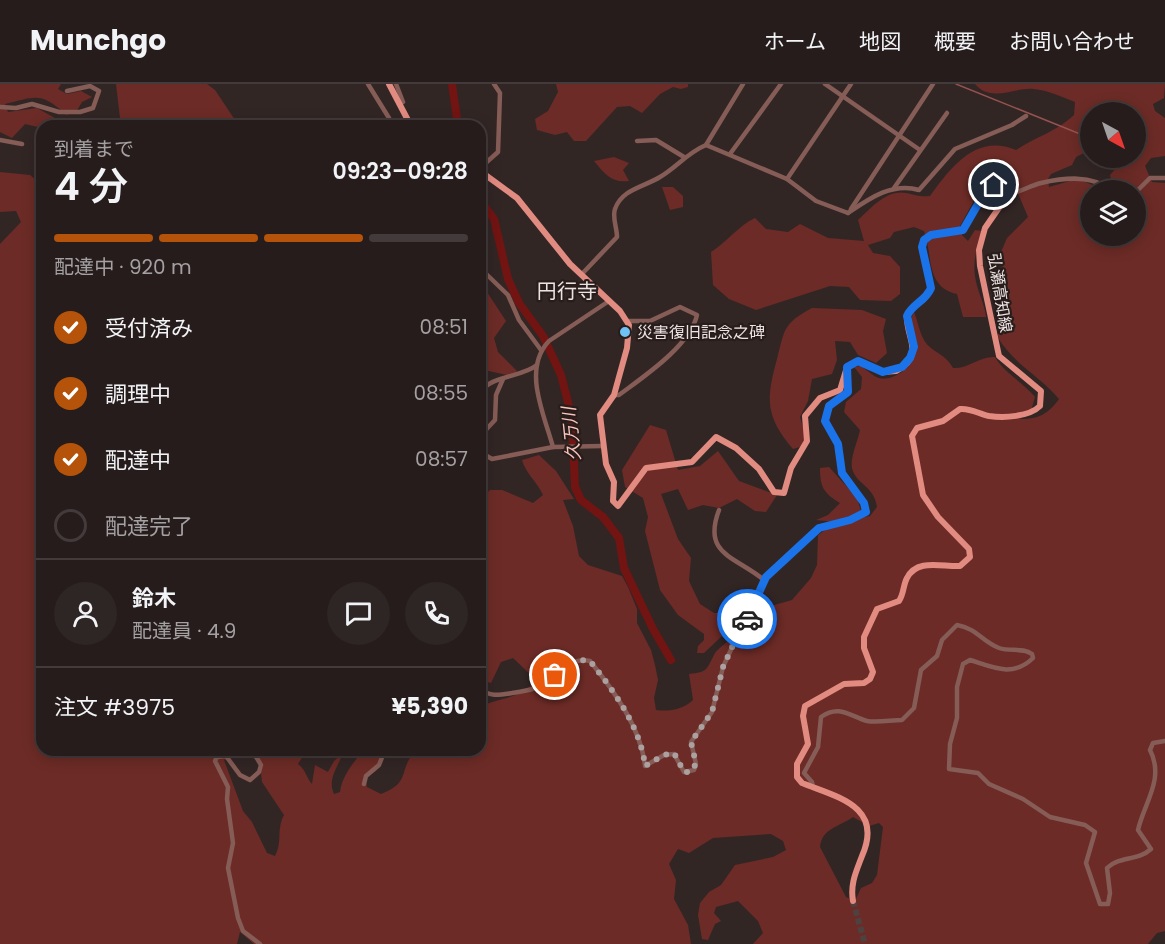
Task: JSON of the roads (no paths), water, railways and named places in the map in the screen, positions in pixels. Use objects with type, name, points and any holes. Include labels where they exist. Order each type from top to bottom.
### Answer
[{"type":"main road","points":[[389,84],[408,120]]},
{"type":"main road","points":[[486,174],[504,185],[517,198],[581,275],[627,321],[629,338],[614,395],[600,415],[606,464],[614,482],[615,506],[621,505],[646,468],[692,462],[716,437],[723,439],[747,457],[759,469],[774,492],[781,494],[786,489],[791,468],[807,441],[805,416],[820,398],[840,390],[847,367],[858,361],[883,372],[899,370],[906,363],[914,347],[907,316],[911,308],[928,294],[931,288],[922,247],[924,240],[931,235],[963,230],[991,186],[1002,187],[1005,195]]},
{"type":"main road","name":"弘瀬高知線","points":[[813,787],[799,780],[796,773],[797,764],[808,744],[805,706],[844,684],[864,683],[870,679],[873,672],[863,642],[868,624],[877,609],[899,601],[905,581],[912,571],[929,564],[960,566],[970,557],[969,549],[932,510],[922,495],[914,432],[921,425],[947,420],[960,409],[990,416],[1023,414],[1036,410],[1042,401],[1038,387],[1009,366],[996,350],[980,266],[979,249],[985,228],[1005,195]]},
{"type":"main road","points":[[813,787],[851,802],[864,820],[867,846],[852,880],[853,901]]},
{"type":"street","points":[[368,84],[389,120]]},
{"type":"street","points":[[396,84],[403,102],[399,104]]},
{"type":"street","points":[[486,164],[498,152],[500,93],[494,84]]},
{"type":"street","points":[[737,84],[740,90]]},
{"type":"street","points":[[581,275],[617,237],[615,208],[625,196],[636,187],[660,177],[684,157],[706,145],[744,84]]},
{"type":"street","points":[[730,154],[781,84]]},
{"type":"street","points":[[825,84],[920,150]]},
{"type":"street","points":[[787,179],[851,84]]},
{"type":"street","points":[[848,213],[933,84]]},
{"type":"street","points":[[0,107],[16,108],[32,104],[59,112],[80,112],[93,108],[98,100],[99,91],[90,86],[67,91]]},
{"type":"street","points":[[894,188],[947,113]]},
{"type":"street","points":[[848,213],[879,193],[894,188],[904,186],[919,190],[955,149],[1012,125],[1026,116]]},
{"type":"street","points":[[0,140],[22,144]]},
{"type":"street","points":[[637,141],[656,140],[684,157]]},
{"type":"street","points":[[706,145],[787,179],[816,201],[848,213]]},
{"type":"street","points":[[1146,182],[1150,178],[1163,177]]},
{"type":"street","points":[[1005,195],[1018,193],[1040,183],[1078,178],[1087,180]]},
{"type":"street","points":[[486,274],[508,295],[519,320],[545,345]]},
{"type":"street","points":[[486,387],[490,383],[525,373],[537,364],[545,345],[609,301]]},
{"type":"street","points":[[614,395],[619,395],[665,360],[697,315],[680,307],[650,321],[627,321]]},
{"type":"street","points":[[537,364],[538,370],[534,380],[553,447]]},
{"type":"street","points":[[486,692],[494,696],[524,692],[543,685],[568,664],[584,660],[590,661],[634,727],[643,745],[645,766],[664,755],[674,753],[684,772],[690,772],[696,764],[691,742],[712,712],[723,667],[734,643],[745,633],[748,617],[758,600],[764,580],[819,528],[850,520],[866,512],[864,503],[842,473],[838,444],[825,421],[829,406],[848,392],[847,367]]},
{"type":"street","points":[[486,430],[495,420],[496,395],[503,379]]},
{"type":"street","points":[[486,456],[492,459],[553,447],[603,446]]},
{"type":"street","points":[[719,510],[713,520],[718,548],[726,556],[736,559],[764,580]]},
{"type":"street","points":[[813,787],[812,782],[804,773],[819,747],[821,717],[834,710],[850,712],[869,721],[902,720],[914,708],[918,681],[923,668],[937,656],[945,636],[957,625],[966,626],[976,630],[992,645],[1002,649],[1028,651],[1033,656],[1029,662],[1007,671],[970,660],[963,664],[957,687],[957,718],[950,744],[949,769],[978,773],[989,784],[1023,799],[1050,817],[1085,825],[1095,832],[1086,863],[1100,904],[1108,904],[1110,894],[1107,868],[1113,861],[1135,858],[1151,849],[1138,830],[1157,783],[1158,764],[1150,750],[1153,743],[1165,741]]},
{"type":"street","points":[[256,756],[261,765],[259,772],[250,780],[240,776],[226,756],[217,757],[214,761],[228,787],[227,799],[233,843],[228,868],[238,918],[243,931],[260,944]]},
{"type":"street","points":[[364,784],[366,776],[379,765],[383,756]]},
{"type":"waterway","name":"久万川","points":[[452,84],[457,120]]},
{"type":"waterway","points":[[956,84],[1080,134]]},
{"type":"waterway","name":"久万川","points":[[486,208],[494,219],[508,279],[519,303],[543,336],[561,375],[572,418],[575,487],[581,500],[603,517],[619,538],[624,568],[653,629],[671,660]]},
{"type":"tunnel","points":[[853,901],[865,944]]},
{"type":"place","name":"災害復旧記念之碑","points":[[625,332]]},
{"type":"district","name":"円行寺","points":[[567,291]]}]
